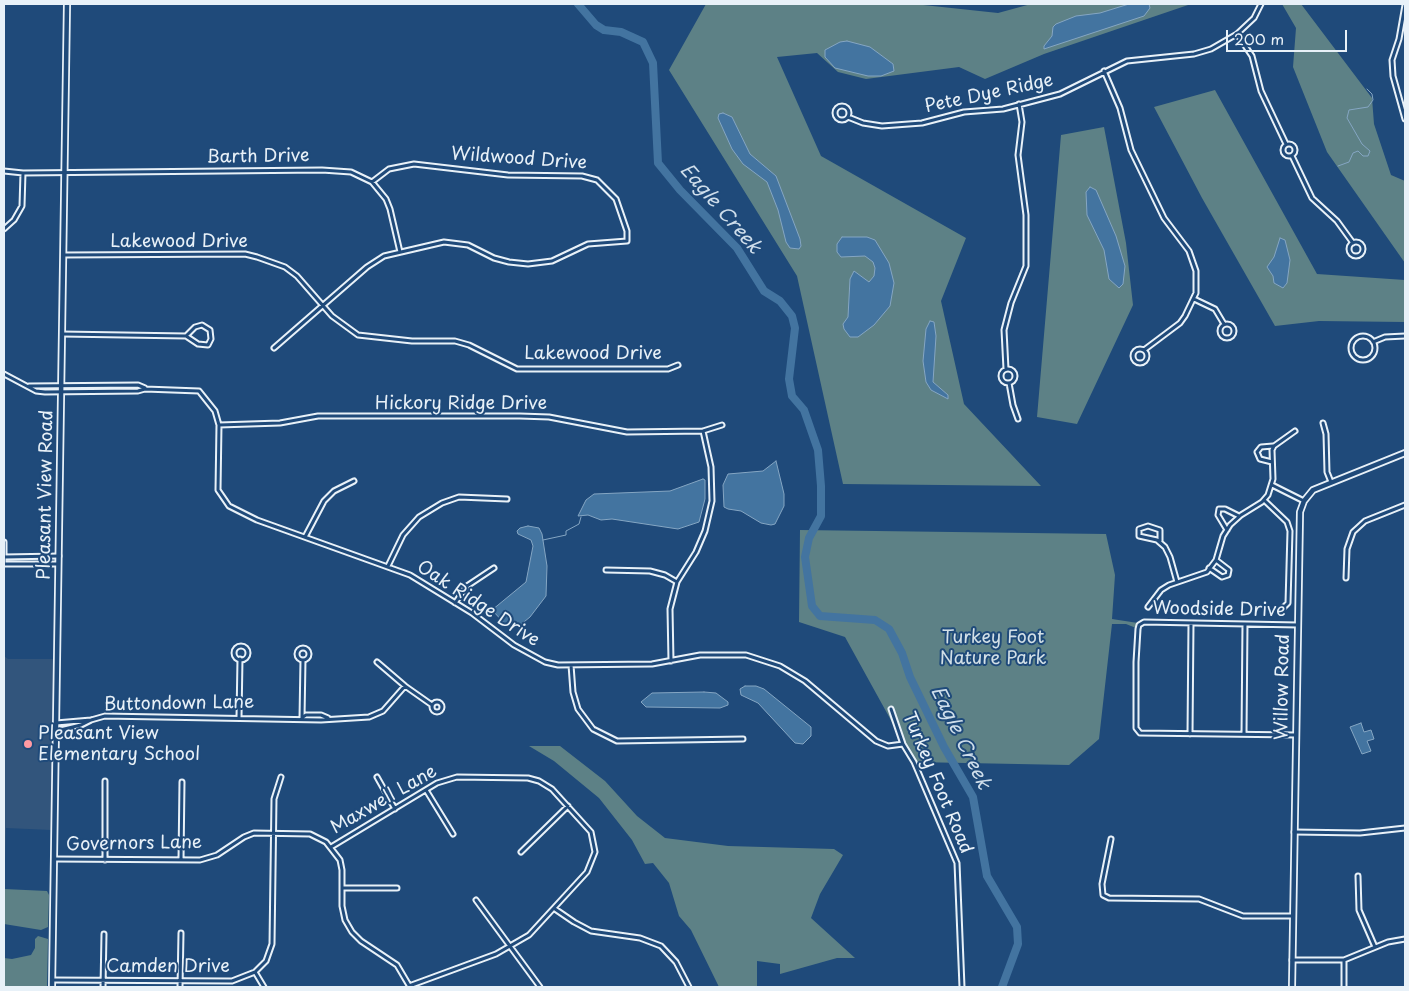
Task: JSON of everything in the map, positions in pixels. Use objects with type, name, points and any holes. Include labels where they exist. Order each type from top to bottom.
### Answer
[{"type":"main road","name":"Pleasant View Road","points":[[52,987],[67,4]]},
{"type":"main road","points":[[1304,501],[1314,490],[1405,453]]},
{"type":"main road","name":"Willow Road","points":[[1292,987],[1300,512],[1304,501]]},
{"type":"street","name":"Pete Dye Ridge","points":[[848,117],[863,123],[882,126],[914,124],[964,112],[1003,109],[1060,94],[1128,61],[1194,54],[1211,49],[1237,34],[1254,18],[1261,4]]},
{"type":"street","points":[[1405,5],[1403,27],[1392,55],[1392,70],[1405,119]]},
{"type":"street","points":[[1237,34],[1252,56],[1261,91],[1286,144]]},
{"type":"street","points":[[1104,71],[1122,115],[1131,150],[1164,218],[1192,258],[1197,280],[1194,298],[1180,323],[1144,350],[1140,349],[1135,352],[1134,358],[1136,361],[1142,363],[1146,360],[1147,354],[1144,350]]},
{"type":"street","points":[[1009,382],[1005,382],[1001,377],[1006,369],[1004,330],[1010,303],[1026,266],[1026,215],[1018,155],[1022,122],[1019,104]]},
{"type":"street","name":"Pete Dye Ridge","points":[[842,106],[847,108],[848,117],[844,120],[838,119],[835,115],[836,109],[842,106]]},
{"type":"street","points":[[1286,144],[1282,150],[1284,154],[1292,156]]},
{"type":"street","points":[[1286,144],[1294,147],[1292,156],[1312,198],[1337,221],[1353,243]]},
{"type":"street","name":"Wildwood Drive","points":[[274,348],[374,261],[400,252],[444,242],[468,245],[494,258],[528,264],[552,261],[588,244],[627,241],[627,231],[616,199],[597,180],[582,176],[508,175],[414,164],[389,169],[372,182]]},
{"type":"street","name":"Barth Drive","points":[[4,171],[23,173],[322,170],[350,172],[372,182],[386,199],[400,252]]},
{"type":"street","points":[[4,229],[14,220],[22,206],[23,173]]},
{"type":"street","points":[[1353,243],[1359,243],[1362,246],[1363,252],[1359,255],[1350,254],[1349,246],[1353,243]]},
{"type":"street","name":"Lakewood Drive","points":[[64,255],[245,254],[257,256],[278,264],[297,276],[323,305],[349,330],[358,335],[412,341],[455,341],[469,345],[517,369],[668,369],[678,365]]},
{"type":"street","points":[[1194,298],[1215,309],[1224,324],[1233,327],[1233,334],[1230,337],[1224,336],[1221,333],[1220,329],[1224,324]]},
{"type":"street","points":[[62,334],[186,336],[198,344],[208,345],[211,339],[210,330],[202,325],[195,327],[186,336]]},
{"type":"street","points":[[1366,336],[1373,342],[1374,349],[1369,358],[1358,359],[1352,354],[1351,346],[1355,339],[1366,336]]},
{"type":"street","points":[[1373,342],[1386,337],[1405,336]]},
{"type":"street","points":[[1006,369],[1012,370],[1014,374],[1014,378],[1009,382]]},
{"type":"street","points":[[4,374],[26,386]]},
{"type":"street","points":[[1009,382],[1013,405],[1018,419]]},
{"type":"street","name":"Oak Ridge Drive","points":[[26,386],[138,385],[145,388],[199,391],[215,411],[219,425],[218,490],[229,506],[257,520],[410,575],[544,662],[558,665],[652,664],[722,654],[746,655],[780,666],[806,681],[876,741],[888,746],[903,744]]},
{"type":"street","name":"Oak Ridge Drive","points":[[26,386],[36,391],[62,392],[138,391],[145,388]]},
{"type":"street","name":"Hickory Ridge Drive","points":[[219,425],[280,423],[318,416],[520,416],[549,417],[627,432],[703,431],[722,426]]},
{"type":"street","points":[[1324,423],[1328,472],[1331,482]]},
{"type":"street","points":[[671,661],[670,609],[677,582],[696,552],[709,516],[713,481],[703,431]]},
{"type":"street","points":[[1272,462],[1260,459],[1257,452],[1261,447],[1274,446],[1295,431]]},
{"type":"street","points":[[1148,607],[1161,590],[1177,582],[1207,572],[1216,560],[1227,530],[1239,516],[1264,500],[1272,485],[1274,446]]},
{"type":"street","points":[[305,537],[324,501],[334,491],[354,481]]},
{"type":"street","points":[[1272,485],[1304,501]]},
{"type":"street","points":[[388,566],[403,535],[419,517],[442,503],[459,497],[507,499]]},
{"type":"street","points":[[1264,500],[1286,522],[1290,531],[1288,603],[1282,609]]},
{"type":"street","points":[[1346,578],[1347,549],[1353,532],[1365,521],[1405,505]]},
{"type":"street","points":[[1227,530],[1218,515],[1219,509],[1225,509],[1239,516]]},
{"type":"street","points":[[1160,541],[1139,536],[1139,529],[1148,526],[1160,530],[1160,541],[1170,557],[1177,582]]},
{"type":"street","points":[[4,542],[4,564],[59,564]]},
{"type":"street","points":[[4,557],[59,556]]},
{"type":"street","points":[[1209,568],[1222,577],[1228,575],[1229,570],[1216,560]]},
{"type":"street","points":[[455,603],[475,579],[494,568]]},
{"type":"street","points":[[606,570],[650,571],[677,582]]},
{"type":"street","name":"Woodside Drive","points":[[1190,734],[1140,734],[1137,731],[1136,662],[1139,625],[1144,622],[1298,625]]},
{"type":"street","points":[[1191,623],[1190,734],[1296,735]]},
{"type":"street","points":[[1244,734],[1245,624]]},
{"type":"street","points":[[242,646],[247,654],[244,659],[240,659],[236,658],[234,652],[236,648],[242,646]]},
{"type":"street","points":[[239,716],[240,659]]},
{"type":"street","points":[[302,718],[303,660]]},
{"type":"street","points":[[377,662],[405,686],[432,705]]},
{"type":"street","points":[[571,665],[573,692],[578,709],[593,729],[617,741],[743,739]]},
{"type":"street","name":"Buttondown Lane","points":[[56,723],[91,720],[105,716],[239,716],[321,720],[328,718],[369,717],[383,711],[405,686]]},
{"type":"street","name":"Turkey Foot Road","points":[[891,710],[903,744],[917,769],[957,863],[962,987]]},
{"type":"street","points":[[56,731],[82,725],[91,720]]},
{"type":"street","name":"Camden Drive","points":[[53,980],[232,982],[256,972],[266,961],[272,944],[274,794],[281,777]]},
{"type":"street","points":[[377,777],[395,808]]},
{"type":"street","name":"Maxwell Lane","points":[[331,847],[449,778],[528,778],[546,784],[591,832],[595,852],[587,872],[529,934],[511,947],[410,986]]},
{"type":"street","points":[[105,781],[105,860]]},
{"type":"street","points":[[181,860],[182,782]]},
{"type":"street","points":[[426,790],[453,834]]},
{"type":"street","points":[[521,852],[568,806]]},
{"type":"street","points":[[1294,832],[1360,833],[1405,828]]},
{"type":"street","name":"Governors Lane","points":[[55,859],[181,860],[210,858],[244,836],[273,832],[310,834],[331,847]]},
{"type":"street","points":[[1111,839],[1103,876],[1103,895],[1109,898],[1199,899],[1243,916],[1292,916]]},
{"type":"street","points":[[331,847],[341,865],[344,914],[352,932],[361,941],[396,965],[410,986]]},
{"type":"street","points":[[1358,876],[1359,910],[1375,947]]},
{"type":"street","points":[[342,888],[397,888]]},
{"type":"street","points":[[476,900],[540,987]]},
{"type":"street","points":[[555,908],[574,922],[591,930],[640,938],[661,946],[676,962],[689,987]]},
{"type":"street","points":[[180,987],[181,932]]},
{"type":"street","points":[[103,987],[104,934]]},
{"type":"street","points":[[1292,960],[1344,960],[1375,947],[1405,939]]},
{"type":"street","points":[[1344,960],[1344,987]]},
{"type":"street","points":[[256,972],[264,987]]},
{"type":"shaded area","points":[[1129,4],[1149,4],[1150,8],[1144,16],[1044,49],[1044,46],[1052,36],[1053,27],[1056,24],[1076,16],[1100,13]]},
{"type":"shaded area","points":[[847,41],[870,47],[893,64],[894,71],[881,76],[868,76],[835,68],[825,57],[825,50],[840,42]]},
{"type":"shaded area","points":[[723,113],[732,117],[750,154],[776,176],[800,239],[801,246],[799,249],[790,248],[786,242],[778,210],[767,182],[743,164],[732,149],[718,118],[719,114]]},
{"type":"shaded area","points":[[1090,187],[1096,190],[1116,236],[1125,266],[1123,284],[1119,288],[1109,279],[1104,250],[1087,215],[1086,192]]},
{"type":"shaded area","points":[[842,237],[867,237],[875,240],[889,263],[894,283],[890,306],[874,325],[858,337],[850,337],[843,324],[848,317],[850,279],[854,271],[869,282],[874,276],[875,268],[873,262],[865,256],[841,257],[837,252],[837,244]]},
{"type":"shaded area","points":[[1280,238],[1285,240],[1290,260],[1287,283],[1283,288],[1274,283],[1273,276],[1267,267],[1274,257]]},
{"type":"shaded area","points":[[930,321],[934,322],[936,336],[933,382],[948,395],[948,399],[931,390],[926,382],[923,361],[926,329]]},
{"type":"shaded area","points":[[776,461],[784,494],[784,506],[775,524],[761,523],[741,511],[724,507],[723,485],[728,474],[763,471]]},
{"type":"shaded area","points":[[703,479],[705,480],[705,499],[699,522],[678,529],[612,519],[601,520],[588,515],[578,516],[586,500],[594,494],[670,491]]},
{"type":"shaded area","points":[[528,526],[539,528],[542,534],[547,566],[546,596],[530,617],[519,626],[512,627],[506,625],[492,610],[526,582],[533,546],[531,540],[518,534],[517,531]]},
{"type":"shaded area","name":"Pleasant View Elementary School","points":[[4,656],[8,659],[54,659],[51,830],[6,828],[5,862]]},
{"type":"shaded area","points":[[745,686],[756,686],[764,689],[811,727],[811,736],[803,744],[795,743],[758,703],[741,695],[740,689]]},
{"type":"shaded area","points":[[652,693],[716,693],[728,702],[728,705],[720,708],[646,707],[641,702]]},
{"type":"shaded area","points":[[1361,723],[1364,732],[1371,730],[1374,739],[1367,741],[1371,751],[1362,754],[1350,727]]},
{"type":"green space","points":[[706,4],[914,4],[998,13],[1031,4],[1191,4],[1044,54],[985,79],[959,67],[866,79],[838,72],[817,53],[777,57],[821,156],[966,238],[941,301],[964,404],[1041,486],[843,484],[797,276],[669,70]]},
{"type":"green space","points":[[1282,4],[1301,4],[1372,98],[1374,124],[1391,175],[1405,181],[1405,263],[1327,152],[1293,67],[1296,28]]},
{"type":"green space","points":[[1215,90],[1317,274],[1405,280],[1405,322],[1319,321],[1275,326],[1202,198],[1154,107]]},
{"type":"green space","points":[[1104,127],[1126,243],[1133,305],[1077,424],[1037,417],[1061,135]]},
{"type":"green space","name":"Turkey Foot Nature Park","points":[[800,530],[1106,534],[1115,575],[1112,619],[1138,623],[1136,628],[1126,624],[1112,624],[1099,739],[1069,765],[914,762],[845,637],[799,622]]},
{"type":"green space","points":[[529,746],[560,746],[605,781],[637,816],[665,838],[728,846],[834,849],[843,855],[820,894],[811,918],[855,958],[837,958],[780,974],[780,964],[757,961],[757,987],[719,987],[691,930],[679,916],[669,883],[653,863],[645,864],[632,840],[599,798],[554,761]]},
{"type":"green space","points":[[4,889],[47,891],[49,895],[48,927],[41,930],[4,924]]},
{"type":"green space","points":[[38,936],[48,939],[47,987],[4,987],[4,958],[12,959],[31,955],[35,948],[35,939]]},
{"type":"waterway","name":"Eagle Creek","points":[[578,4],[596,25],[604,30],[621,32],[643,42],[653,63],[658,163],[680,190],[737,248],[764,291],[780,301],[792,316],[795,328],[789,379],[792,396],[804,410],[818,450],[821,486],[821,516],[809,538],[805,557],[812,606],[820,616],[875,620],[889,629],[902,653],[910,677],[944,747],[973,797],[987,876],[1017,927],[1018,944],[1002,987]]},
{"type":"waterway","points":[[1338,166],[1349,162],[1353,153],[1358,151],[1363,156],[1368,156],[1370,151],[1362,144],[1347,118],[1349,110],[1368,107],[1373,100],[1372,94],[1367,89]]},
{"type":"waterway","points":[[543,540],[566,535],[566,531],[579,524],[581,517]]},
{"type":"place","name":"Pleasant View Elementary School","points":[[28,744]]}]
